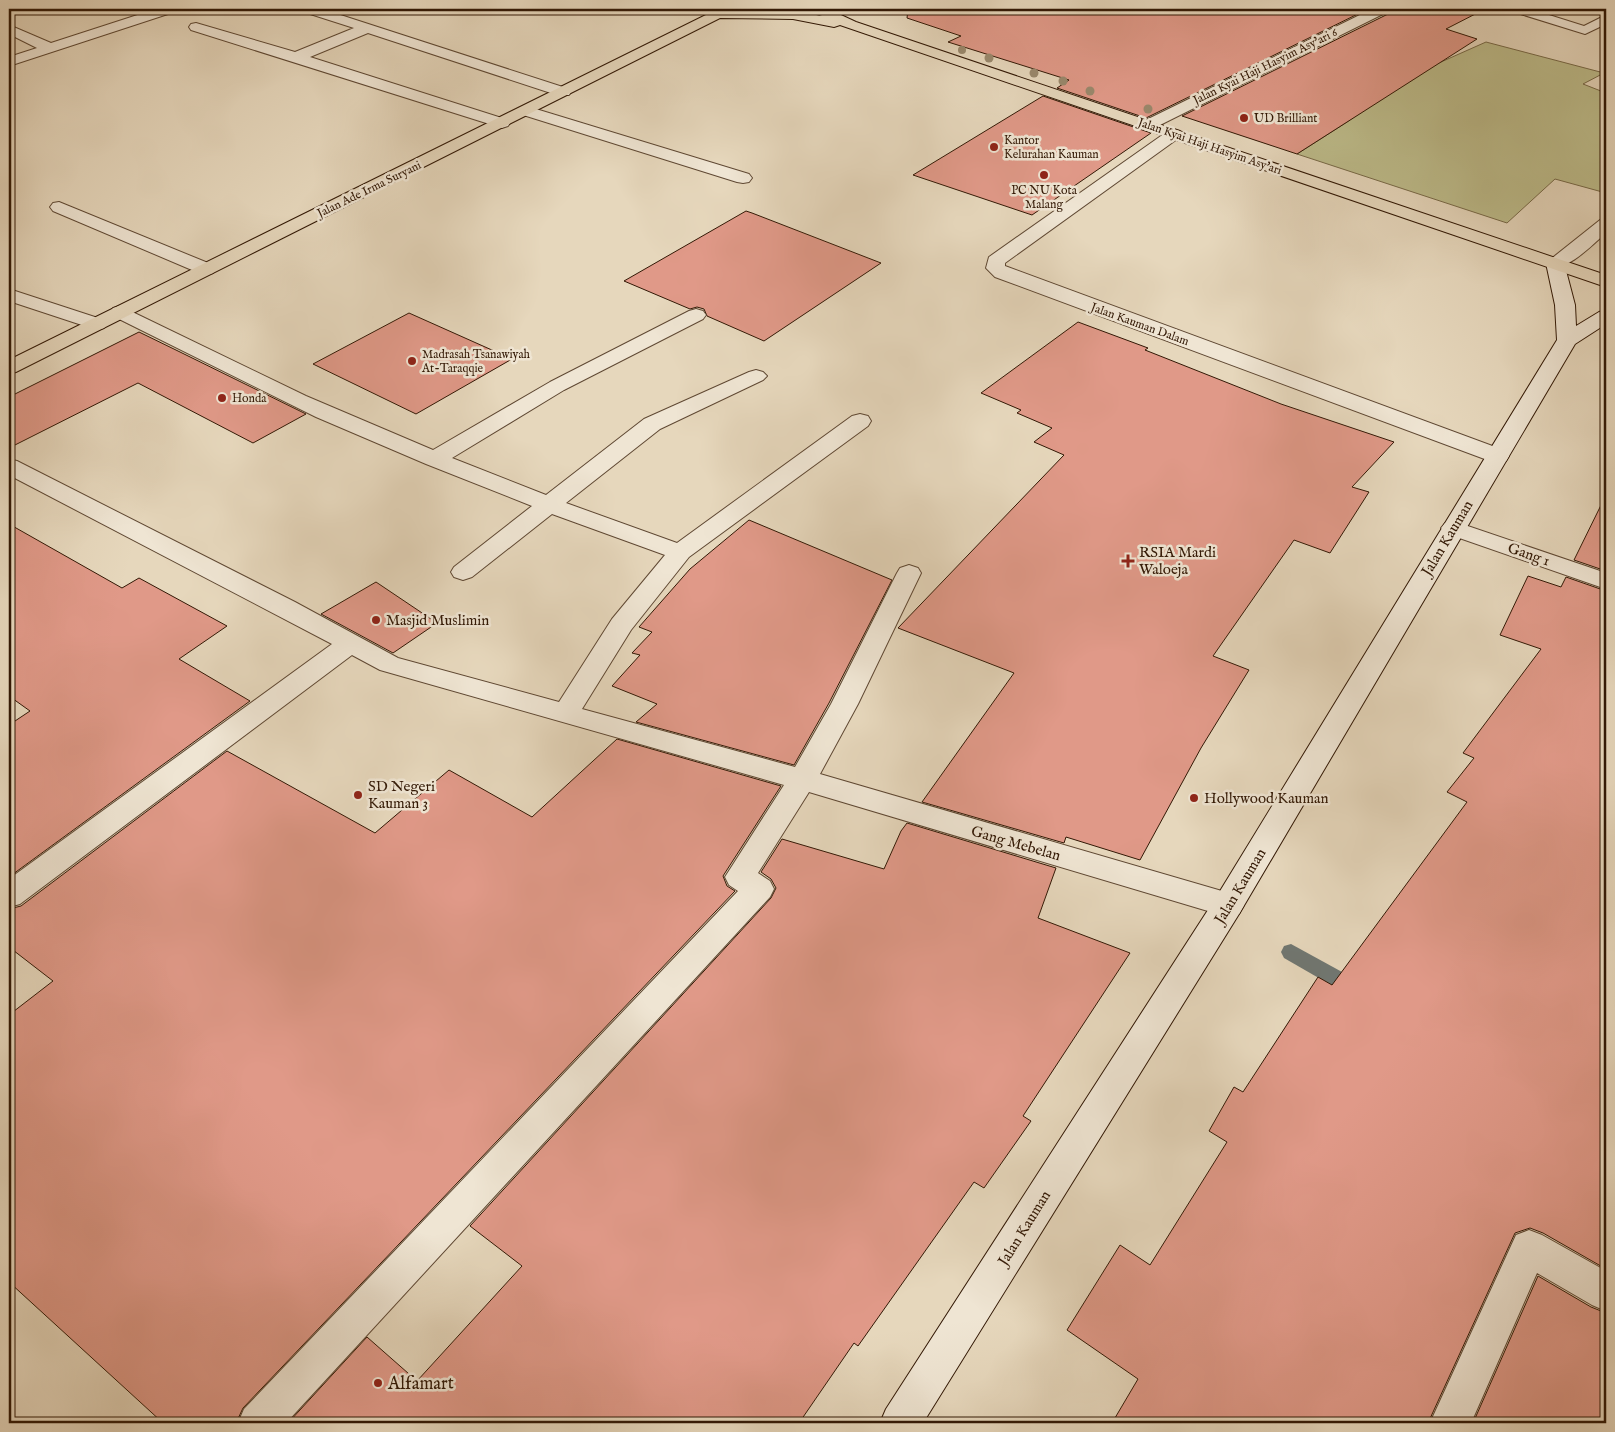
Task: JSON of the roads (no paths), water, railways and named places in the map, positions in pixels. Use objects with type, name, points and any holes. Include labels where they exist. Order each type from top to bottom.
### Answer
[{"type":"main road","name":"Jalan Kyai Haji Hasyim Asy'ari","points":[[816,9],[842,19],[851,25],[1606,280]]},
{"type":"main road","points":[[723,12],[793,15],[851,25]]},
{"type":"main road","name":"Jalan Ade Irma Suryani","points":[[9,368],[723,12]]},
{"type":"street","points":[[9,62],[168,9]]},
{"type":"street","points":[[309,9],[563,92]]},
{"type":"street","name":"Jalan Kyai Haji Hasyim Asy'ari 6","points":[[1148,125],[1382,9]]},
{"type":"street","points":[[196,27],[502,123]]},
{"type":"street","points":[[296,57],[368,28]]},
{"type":"street","points":[[9,29],[49,48]]},
{"type":"street","points":[[526,111],[743,178]]},
{"type":"street","name":"Jalan Kauman Dalam","points":[[1174,134],[996,261],[995,268],[1021,280],[1498,456]]},
{"type":"street","points":[[59,207],[206,269]]},
{"type":"street","points":[[1567,340],[1565,304],[1555,263],[1575,250],[1606,224]]},
{"type":"street","points":[[9,295],[97,324]]},
{"type":"street","points":[[120,312],[322,411],[547,505],[680,552]]},
{"type":"street","points":[[434,459],[557,386],[696,315]]},
{"type":"street","name":"Jalan Kauman","points":[[900,1423],[1228,905],[1567,340],[1598,319],[1606,316]]},
{"type":"street","points":[[463,572],[652,424],[756,376]]},
{"type":"street","points":[[565,714],[621,625],[680,552],[860,421]]},
{"type":"street","name":"Gang Mebelan","points":[[9,466],[286,608],[389,664],[803,780],[1228,905]]},
{"type":"street","name":"Gang 1","points":[[1453,528],[1606,581]]},
{"type":"street","points":[[258,1423],[759,889],[740,877],[803,780],[863,668],[881,627],[909,573]]},
{"type":"street","points":[[9,895],[350,644]]},
{"type":"street","points":[[1450,1423],[1529,1248],[1606,1292]]},
{"type":"lane","points":[[1518,9],[1606,36]]},
{"type":"lane","points":[[1585,30],[1606,19]]},
{"type":"waterway","points":[[1291,952],[1357,990]]},
{"type":"place","name":"UD Brilliant","points":[[1244,118]]},
{"type":"place","name":"Kantor Kelurahan Kauman","points":[[994,147]]},
{"type":"place","name":"PC NU Kota Malang","points":[[1044,175]]},
{"type":"place","name":"Madrasah Tsanawiyah At-Taraqqie","points":[[412,361]]},
{"type":"place","name":"Honda","points":[[222,398]]},
{"type":"place","name":"RSIA Mardi Waloeja","points":[[1128,561]]},
{"type":"place","name":"Masjid Muslimin","points":[[376,620]]},
{"type":"place","name":"SD Negeri Kauman 3","points":[[358,795]]},
{"type":"place","name":"Hollywood Kauman","points":[[1194,798]]},
{"type":"place","name":"Alfamart","points":[[378,1383]]}]
